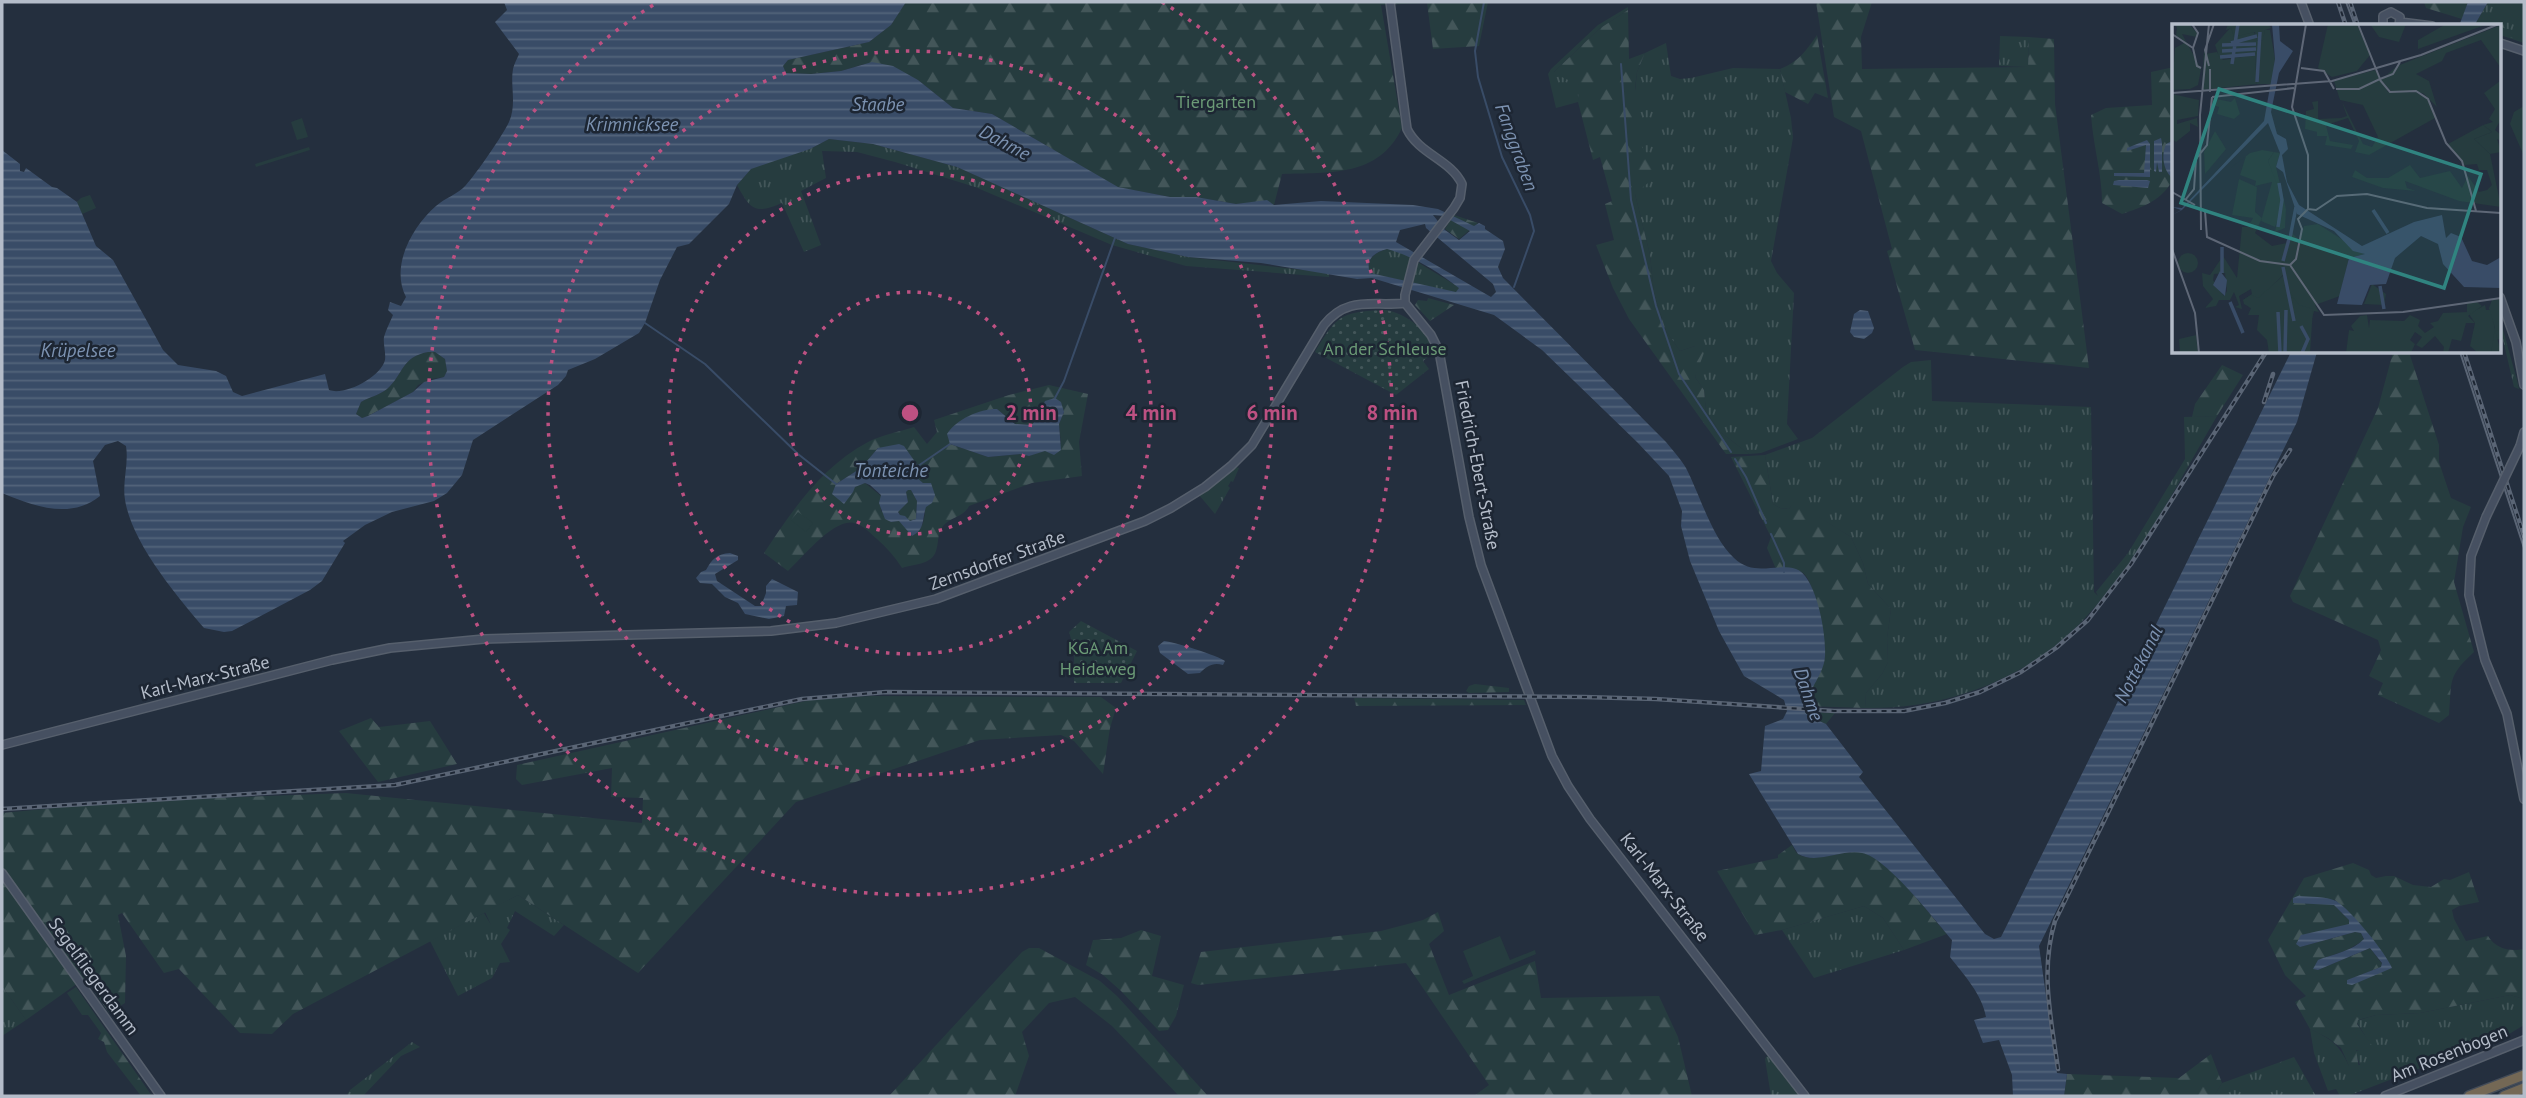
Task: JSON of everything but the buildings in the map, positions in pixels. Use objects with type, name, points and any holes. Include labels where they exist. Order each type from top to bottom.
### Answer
[{"type":"highway","points":[[2469,1096],[2524,1075]]},
{"type":"highway","points":[[2504,1096],[2524,1088]]},
{"type":"street","points":[[1390,2],[1407,129],[1415,142],[1452,171],[1462,184],[1460,198],[1415,257],[1405,303]]},
{"type":"street","points":[[2301,2],[2309,24]]},
{"type":"street","points":[[2383,24],[2382,18],[2389,12],[2398,15],[2400,24]]},
{"type":"street","points":[[2502,44],[2524,51]]},
{"type":"street","name":"Friedrich-Ebert-Straße","points":[[1405,303],[1436,343],[1444,372],[1475,544],[1524,682]]},
{"type":"street","name":"Zernsdorfer Straße","points":[[417,645],[484,639],[748,633],[794,629],[856,620],[964,590],[1145,521],[1194,495],[1231,466],[1252,445],[1324,325],[1333,315],[1354,305],[1405,303]]},
{"type":"street","points":[[2502,304],[2519,354],[2524,385]]},
{"type":"street","points":[[2524,432],[2473,547],[2468,580],[2472,609],[2490,672],[2507,714],[2524,799]]},
{"type":"street","name":"Karl-Marx-Straße","points":[[2,746],[332,660],[417,645]]},
{"type":"street","name":"Karl-Marx-Straße","points":[[1524,682],[1552,756],[1568,786],[1805,1096]]},
{"type":"street","name":"Segelfliegerdamm","points":[[2,873],[161,1096]]},
{"type":"street","name":"Am Rosenbogen","points":[[2385,1096],[2524,1040]]},
{"type":"green space","name":"Tiergarten","points":[[906,2],[1488,2],[1479,46],[1433,49],[1427,3],[1381,5],[1402,128],[1380,156],[1366,164],[1334,172],[1282,174],[1274,205],[1267,201],[1236,204],[1196,197],[1170,197],[1117,187],[992,114],[953,108],[918,80],[864,64],[841,71],[786,73],[783,66],[788,60],[869,42],[891,25]]},
{"type":"green space","points":[[1816,2],[1872,2],[1861,37],[1862,69],[2028,67],[2029,37],[2054,39],[2055,104],[2089,368],[1915,350],[1887,251],[1892,249],[1861,131],[1834,117]]},
{"type":"green space","points":[[2424,2],[2468,2],[2462,19],[2426,8]]},
{"type":"green space","points":[[2488,2],[2524,2],[2524,43],[2502,36],[2502,24],[2475,24]]},
{"type":"green space","points":[[1628,7],[1628,10],[1599,29],[1554,72],[1580,85],[1578,102],[1556,108],[1548,74],[1551,69],[1598,25]]},
{"type":"green space","points":[[1628,10],[1629,59],[1645,53],[1637,72],[1635,88],[1635,138],[1651,159],[1654,178],[1635,194],[1650,255],[1654,293],[1666,331],[1680,351],[1695,346],[1705,350],[1695,377],[1704,390],[1706,411],[1719,431],[1749,454],[1726,454],[1629,319],[1596,245],[1614,240],[1605,204],[1612,201],[1600,157],[1593,160],[1578,102],[1579,85],[1553,73],[1599,29]]},
{"type":"green space","points":[[2502,28],[2524,33],[2524,42],[2502,35]]},
{"type":"green space","points":[[1817,35],[1828,98],[1815,93],[1808,104],[1785,92],[1780,69],[1801,55]]},
{"type":"green space","points":[[2000,36],[2029,37],[2028,67],[1999,66]]},
{"type":"green space","points":[[1666,43],[1671,76],[1680,79],[1733,68],[1780,69],[1793,138],[1771,261],[1777,273],[1794,293],[1787,424],[1798,439],[1761,453],[1749,454],[1719,431],[1706,411],[1704,390],[1695,377],[1695,346],[1680,351],[1666,331],[1654,293],[1650,255],[1635,194],[1633,111],[1637,72],[1645,53]]},
{"type":"green space","points":[[2172,67],[2172,141],[2166,148],[2164,158],[2172,181],[2158,197],[2122,214],[2102,203],[2091,115],[2106,108],[2152,105],[2151,72]]},
{"type":"green space","points":[[2524,106],[2524,156],[2510,124],[2514,112]]},
{"type":"green space","points":[[302,118],[308,137],[297,140],[291,122]]},
{"type":"green space","points":[[829,139],[873,144],[957,167],[1128,244],[1188,257],[1329,273],[1329,277],[1186,266],[1112,245],[975,187],[857,152],[822,151],[826,178],[801,191],[821,245],[804,252],[782,203],[765,209],[754,208],[737,185],[751,169],[760,164],[810,149]]},
{"type":"green space","points":[[309,147],[310,150],[256,167],[255,164]]},
{"type":"green space","points":[[90,195],[96,208],[82,214],[77,202]]},
{"type":"green space","points":[[1454,215],[1478,223],[1459,239],[1445,229]]},
{"type":"green space","points":[[1387,249],[1401,252],[1460,288],[1456,293],[1370,273],[1369,264],[1372,257]]},
{"type":"green space","points":[[1428,298],[1454,305],[1430,321],[1415,305],[1418,300],[1427,301]]},
{"type":"green space","name":"An der Schleuse","points":[[1386,310],[1402,316],[1422,330],[1435,352],[1423,361],[1429,369],[1396,395],[1315,352],[1329,330],[1342,318],[1359,312]]},
{"type":"green space","points":[[2502,326],[2519,389],[2514,387],[2502,336]]},
{"type":"green space","points":[[435,352],[445,359],[447,371],[444,377],[418,385],[413,392],[368,416],[362,418],[356,414],[361,402],[387,389],[408,362],[419,354]]},
{"type":"green space","points":[[2392,354],[2410,354],[2439,445],[2439,462],[2451,498],[2471,507],[2463,527],[2454,582],[2474,652],[2459,667],[2452,680],[2449,715],[2439,723],[2378,695],[2383,683],[2369,676],[2381,650],[2378,640],[2293,602],[2290,596],[2378,408]]},
{"type":"green space","points":[[1931,360],[1932,401],[2091,407],[2094,592],[2098,596],[2096,592],[2128,553],[2185,459],[2184,417],[2217,416],[2124,571],[2064,639],[2013,673],[1985,686],[1926,703],[1865,708],[1866,693],[1888,662],[1887,638],[1891,609],[1868,584],[1863,563],[1851,537],[1794,502],[1789,509],[1773,504],[1765,455],[1812,438],[1903,367],[1911,362]]},
{"type":"green space","points":[[2222,365],[2243,375],[2217,416],[2192,417],[2195,404]]},
{"type":"green space","points":[[1049,385],[1088,394],[1079,442],[1082,476],[1032,483],[969,506],[943,526],[933,557],[919,564],[902,568],[881,542],[854,523],[846,523],[828,533],[788,571],[764,553],[809,491],[851,452],[884,435],[914,427],[927,444],[937,432],[934,420]],"holes":[[[1042,406],[1064,412],[1059,424],[1061,444],[1029,456],[1020,454],[988,457],[950,444],[964,424],[979,413],[997,409],[1016,424],[1031,425],[1037,420]],[[878,448],[916,471],[916,477],[923,483],[924,519],[918,532],[912,536],[899,520],[881,511],[881,496],[865,483],[854,487],[836,484],[861,468]]]},
{"type":"green space","points":[[1765,455],[1773,504],[1789,509],[1794,501],[1851,537],[1863,563],[1868,584],[1891,609],[1887,638],[1888,662],[1866,693],[1865,708],[1805,706],[1825,654],[1817,604],[1810,582],[1803,573],[1792,569],[1776,569],[1767,548],[1771,537],[1731,457]]},
{"type":"green space","points":[[1235,467],[1239,468],[1215,514],[1199,495]]},
{"type":"green space","points":[[908,490],[911,490],[917,501],[916,519],[910,521],[898,511],[908,502]]},
{"type":"green space","points":[[798,512],[813,523],[806,532],[791,520]]},
{"type":"green space","name":"KGA Am Heideweg","points":[[1081,621],[1137,651],[1121,683],[1074,683],[1074,649],[1069,632]]},
{"type":"green space","points":[[1475,684],[1509,688],[1509,692],[1466,691],[1469,686]]},
{"type":"green space","points":[[872,696],[1101,697],[1116,708],[1103,774],[1074,741],[1061,735],[980,740],[796,802],[638,973],[518,895],[293,1014],[272,1034],[240,1033],[179,969],[164,973],[122,913],[118,915],[126,956],[125,1003],[109,1013],[85,978],[26,1020],[2,986],[2,813],[117,802],[346,793],[642,823],[643,798],[611,797],[612,768],[522,785],[516,779],[517,765],[810,700]]},
{"type":"green space","points":[[1354,698],[1524,700],[1526,705],[1356,706]]},
{"type":"green space","points":[[1805,712],[1835,713],[1826,724]]},
{"type":"green space","points":[[371,718],[379,727],[430,721],[457,764],[378,782],[339,731]]},
{"type":"green space","points":[[1792,845],[1797,853],[1811,858],[1854,852],[1871,856],[1894,874],[1947,934],[1904,950],[1883,918],[1864,906],[1782,930],[1755,935],[1717,871],[1778,858],[1778,855]]},
{"type":"green space","points":[[2353,863],[2369,870],[2376,878],[2394,876],[2413,885],[2431,887],[2444,879],[2450,880],[2469,872],[2479,902],[2452,910],[2454,919],[2466,941],[2488,936],[2504,949],[2524,949],[2524,999],[2510,995],[2420,1013],[2376,1015],[2358,1020],[2357,1024],[2373,1047],[2368,1051],[2356,1050],[2359,1068],[2349,1066],[2341,1048],[2310,1029],[2295,1002],[2306,996],[2285,975],[2268,940],[2304,878]],"holes":[[[2334,899],[2365,930],[2392,968],[2348,980],[2381,967],[2382,964],[2370,948],[2318,970],[2318,960],[2347,950],[2364,940],[2361,933],[2355,932],[2300,947],[2349,924],[2349,920],[2334,905]]]},
{"type":"green space","points":[[518,895],[564,925],[554,936],[515,911],[507,928],[510,930],[501,944],[510,962],[500,963],[492,978],[458,996],[430,941],[484,913],[491,925],[485,912]]},
{"type":"green space","points":[[1864,906],[1883,918],[1904,950],[1814,978],[1782,930]]},
{"type":"green space","points":[[1438,912],[1444,931],[1429,944],[1449,995],[1535,961],[1541,998],[1659,996],[1678,1037],[1692,1096],[1474,1096],[1489,1085],[1406,963],[1198,985],[1191,983],[1201,952],[1381,931],[1423,920]]},
{"type":"green space","points":[[1141,930],[1161,936],[1152,976],[1184,985],[1176,1016],[1168,1030],[1159,1031],[1121,991],[1103,975],[1086,965],[1093,940],[1121,938]]},
{"type":"green space","points":[[1500,936],[1510,960],[1535,950],[1536,954],[1464,984],[1462,981],[1473,976],[1463,951]]},
{"type":"green space","points":[[1029,948],[1039,948],[1100,981],[1117,996],[1208,1096],[1179,1096],[1112,1026],[1075,997],[1049,1003],[1022,1032],[1029,1056],[1015,1096],[889,1096],[1022,952]]},
{"type":"green space","points":[[2,986],[26,1020],[2,1036]]},
{"type":"green space","points":[[76,987],[152,1096],[141,1096],[107,1052],[104,1042],[98,1039],[101,1033],[88,1015],[82,1015],[67,993]]},
{"type":"green space","points":[[2510,995],[2524,999],[2524,1025],[2509,1034],[2348,1096],[2340,1096],[2336,1089],[2328,1091],[2314,1053],[2310,1029],[2334,1043],[2349,1066],[2360,1065],[2355,1051],[2372,1047],[2356,1021],[2376,1015],[2420,1013]]},
{"type":"green space","points":[[412,1042],[420,1047],[401,1056],[363,1096],[346,1096],[350,1090]]},
{"type":"green space","points":[[2211,1054],[2222,1083],[2214,1096],[2064,1096],[2067,1074],[2179,1078]]},
{"type":"green space","points":[[1770,1056],[1799,1096],[1771,1096],[1765,1059]]},
{"type":"green space","points":[[2294,1057],[2316,1096],[2214,1096],[2222,1083]]},
{"type":"water","points":[[504,2],[906,2],[891,25],[869,42],[788,60],[783,66],[786,73],[841,71],[872,62],[893,66],[918,80],[953,108],[992,114],[1118,187],[1170,197],[1196,197],[1236,204],[1267,200],[1274,205],[1321,201],[1413,205],[1438,209],[1474,226],[1479,223],[1485,226],[1485,229],[1503,241],[1505,249],[1498,267],[1503,278],[1682,461],[1713,528],[1734,558],[1749,567],[1796,569],[1803,574],[1810,584],[1820,611],[1825,641],[1824,663],[1808,698],[1805,712],[1826,724],[1863,772],[1859,777],[1985,934],[1994,939],[2001,937],[2290,354],[2316,354],[2297,422],[2039,946],[2057,1073],[2067,1074],[2064,1096],[2013,1096],[2012,1075],[1999,1040],[1983,1043],[1974,1020],[1986,1017],[1984,1009],[1972,985],[1950,957],[1952,940],[1884,865],[1862,853],[1813,858],[1798,854],[1749,774],[1761,771],[1765,726],[1783,719],[1787,711],[1784,700],[1744,676],[1719,631],[1690,561],[1681,526],[1682,511],[1669,476],[1542,350],[1494,315],[1372,278],[1357,279],[1261,263],[1188,257],[1128,244],[957,167],[873,144],[829,139],[810,149],[751,169],[737,185],[729,204],[689,244],[677,247],[660,280],[639,333],[595,359],[568,370],[558,385],[473,440],[462,475],[447,493],[434,501],[392,512],[365,525],[343,541],[345,543],[322,581],[232,631],[204,628],[146,551],[129,516],[124,486],[126,446],[118,441],[105,445],[93,461],[100,496],[89,503],[64,509],[52,508],[2,493],[2,150],[20,164],[20,171],[24,172],[26,168],[77,202],[96,246],[113,260],[163,350],[178,365],[216,371],[226,376],[233,392],[242,396],[325,374],[329,390],[353,388],[377,373],[385,360],[384,337],[393,315],[388,310],[390,302],[401,306],[406,297],[402,285],[402,260],[412,236],[436,206],[466,185],[509,122],[513,109],[512,75],[519,54],[495,22],[507,10]],"holes":[[[1433,215],[1443,216],[1470,231],[1459,240],[1445,230]],[[1425,224],[1426,228],[1493,284],[1496,292],[1491,297],[1396,242],[1400,230]],[[1387,249],[1415,260],[1459,288],[1456,292],[1370,273],[1370,260],[1375,254]],[[435,352],[445,359],[447,371],[444,377],[424,382],[413,392],[368,416],[362,418],[356,414],[361,402],[387,389],[408,362],[419,354]]]},
{"type":"water","points":[[2468,2],[2488,2],[2475,24],[2460,24]]},
{"type":"water","points":[[2161,138],[2162,172],[2159,172],[2157,162],[2156,172],[2154,141]]},
{"type":"water","points":[[2147,140],[2150,144],[2150,177],[2114,176],[2114,173],[2144,173],[2146,145],[2127,151],[2127,148]]},
{"type":"water","points":[[2172,141],[2172,178],[2163,158],[2166,144]]},
{"type":"water","points":[[2114,181],[2150,181],[2148,188],[2113,185]]},
{"type":"water","points":[[1860,310],[1868,311],[1874,328],[1864,339],[1854,337],[1850,332],[1854,314]]},
{"type":"water","name":"Tonteiche","points":[[1055,398],[1061,402],[1064,412],[1059,424],[1061,450],[1054,455],[1045,451],[1029,456],[1020,454],[988,457],[950,444],[947,434],[969,416],[997,409],[1015,424],[1031,425],[1037,420],[1045,401]]},
{"type":"water","name":"Tonteiche","points":[[899,444],[904,446],[918,466],[916,477],[923,483],[931,483],[935,495],[932,503],[926,507],[921,527],[912,536],[899,521],[891,522],[885,519],[879,503],[881,495],[870,485],[865,483],[855,487],[844,504],[832,494],[836,484],[861,468],[878,448]],"holes":[[[911,490],[917,501],[916,519],[910,521],[898,512],[908,502],[906,492]]]},
{"type":"water","points":[[730,553],[738,556],[738,560],[715,574],[717,581],[755,606],[761,606],[766,586],[772,579],[798,592],[797,605],[786,606],[784,616],[769,619],[745,614],[738,603],[725,597],[712,584],[700,583],[696,578],[713,560]]},
{"type":"water","points":[[1164,641],[1225,661],[1223,665],[1213,664],[1200,673],[1188,674],[1160,653],[1158,646]]},
{"type":"water","points":[[2298,896],[2336,901],[2375,942],[2392,968],[2352,985],[2347,984],[2347,980],[2381,967],[2382,963],[2370,948],[2318,970],[2313,969],[2318,960],[2349,949],[2364,939],[2361,933],[2355,932],[2300,947],[2296,944],[2301,935],[2349,924],[2349,920],[2334,905],[2293,903],[2293,898]]},
{"type":"waterway","name":"Fanggraben","points":[[1484,2],[1475,51],[1478,77],[1502,157],[1530,215],[1534,231],[1514,287]]},
{"type":"waterway","points":[[1621,64],[1631,200],[1656,306],[1679,374],[1731,452]]},
{"type":"waterway","points":[[1055,398],[1064,381],[1116,235]]},
{"type":"waterway","points":[[645,323],[705,364],[798,454],[836,484]]},
{"type":"waterway","points":[[918,466],[950,444]]},
{"type":"waterway","points":[[1735,459],[1766,523]]},
{"type":"waterway","points":[[1771,534],[1784,563],[1784,572]]},
{"type":"tram line","points":[[2346,2],[2354,24]]},
{"type":"tram line","points":[[2461,354],[2524,548]]},
{"type":"railway","points":[[2338,2],[2345,24]]},
{"type":"railway","points":[[2350,2],[2357,24]]},
{"type":"railway","points":[[2,809],[395,785],[802,699],[886,692],[1584,697],[1834,711],[1904,711],[1945,703],[1980,692],[2021,672],[2056,648],[2088,620],[2131,564],[2265,354]]},
{"type":"railway","points":[[2465,354],[2524,536]]},
{"type":"railway","points":[[2264,402],[2273,374]]},
{"type":"railway","points":[[2058,1069],[2048,976],[2048,958],[2055,921],[2273,476],[2290,450]]},
{"type":"water label","name":"Staabe","points":[[878,104]]},
{"type":"water label","name":"Krimnicksee","points":[[632,124]]},
{"type":"water label","name":"Dahme","points":[[1005,142]]},
{"type":"water label","name":"Krüpelsee","points":[[78,350]]},
{"type":"water label","name":"Nottekanal","points":[[2138,664]]},
{"type":"water label","name":"Dahme","points":[[1809,694]]}]
